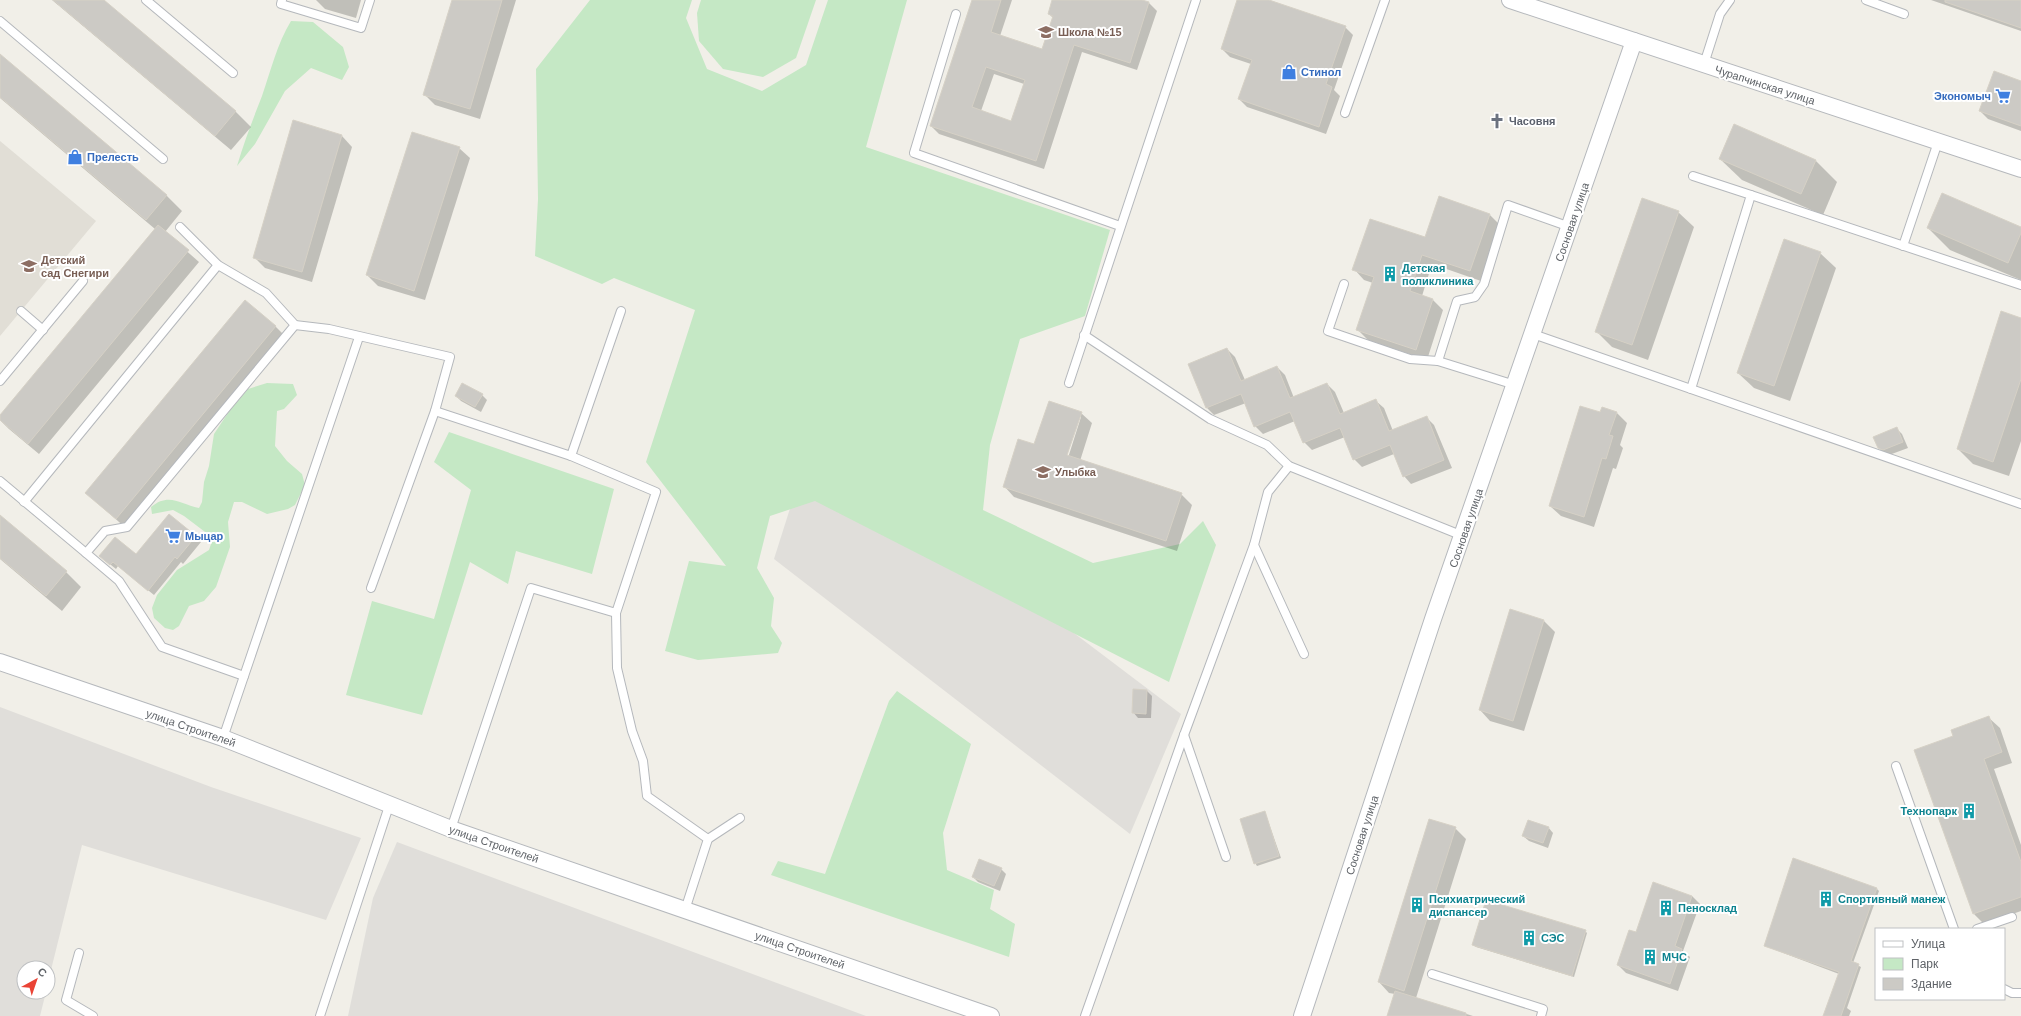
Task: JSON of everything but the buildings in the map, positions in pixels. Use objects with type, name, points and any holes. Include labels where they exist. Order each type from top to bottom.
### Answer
[{"type":"street","name":"Чурапчинская улица","points":[[1510,0],[2021,169]]},
{"type":"street","name":"Сосновая улица","points":[[1302,1016],[1433,619],[1634,41]]},
{"type":"street","name":"улица Строителей","points":[[0,662],[223,738],[389,806],[451,829],[991,1016]]},
{"type":"lane","points":[[146,0],[233,73]]},
{"type":"lane","points":[[282,0],[281,4],[361,28],[370,0]]},
{"type":"lane","points":[[1069,383],[1196,0]]},
{"type":"lane","points":[[1345,113],[1385,0]]},
{"type":"lane","points":[[1704,64],[1720,14],[1730,0]]},
{"type":"lane","points":[[1866,0],[1904,14]]},
{"type":"lane","points":[[956,14],[914,153],[1120,226]]},
{"type":"lane","points":[[0,21],[163,159]]},
{"type":"lane","points":[[1903,246],[1938,142]]},
{"type":"lane","points":[[1693,176],[2021,285]]},
{"type":"lane","points":[[1691,389],[1751,195]]},
{"type":"lane","points":[[1438,361],[1457,301],[1474,297],[1484,284],[1508,205],[1570,227]]},
{"type":"lane","points":[[180,227],[218,265],[266,293],[295,325],[329,329],[450,357],[435,411],[371,588]]},
{"type":"lane","points":[[24,502],[218,265]]},
{"type":"lane","points":[[0,381],[83,281]]},
{"type":"lane","points":[[1344,284],[1328,331],[1410,359],[1438,361],[1515,385]]},
{"type":"lane","points":[[571,456],[621,310]]},
{"type":"lane","points":[[21,311],[43,330]]},
{"type":"lane","points":[[86,553],[105,530],[128,527],[295,325]]},
{"type":"lane","points":[[1533,334],[2021,504]]},
{"type":"lane","points":[[1084,335],[1210,419],[1267,445],[1289,466],[1463,536]]},
{"type":"lane","points":[[223,738],[359,337]]},
{"type":"lane","points":[[435,411],[571,456],[656,492],[616,612],[617,668],[632,731],[643,761],[647,796],[708,839]]},
{"type":"lane","points":[[1085,1016],[1184,735],[1254,545],[1268,492],[1289,466]]},
{"type":"lane","points":[[0,481],[119,581],[162,647],[244,676]]},
{"type":"lane","points":[[1254,545],[1304,654]]},
{"type":"lane","points":[[451,829],[531,588],[616,612]]},
{"type":"lane","points":[[1184,735],[1226,857]]},
{"type":"lane","points":[[1896,766],[1954,928]]},
{"type":"lane","points":[[320,1016],[389,806]]},
{"type":"lane","points":[[685,910],[708,839],[740,818]]},
{"type":"lane","points":[[1980,928],[2012,917]]},
{"type":"lane","points":[[79,954],[66,1000],[93,1016]]},
{"type":"lane","points":[[1432,974],[1543,1009],[1541,1016]]},
{"type":"lane","points":[[2005,989],[2012,993],[2021,993]]},
{"type":"shaded area","name":"Детский сад Снегири","points":[[0,141],[96,221],[0,336]]},
{"type":"shaded area","points":[[813,436],[1181,714],[1130,834],[774,559]]},
{"type":"shaded area","points":[[0,707],[211,787],[361,838],[326,920],[82,845],[53,960],[16,960],[16,1000],[44,1000],[40,1016],[0,1016]]},
{"type":"shaded area","points":[[397,842],[866,1016],[348,1016],[373,898]]},
{"type":"green space","points":[[590,0],[692,0],[686,18],[707,69],[762,91],[806,65],[828,0],[907,0],[866,147],[1110,230],[1085,316],[1020,339],[990,445],[983,510],[1093,563],[1180,544],[1203,521],[1216,545],[1169,682],[815,501],[770,516],[757,568],[774,598],[771,626],[782,643],[778,653],[698,660],[665,651],[689,561],[726,566],[646,462],[695,310],[614,278],[602,284],[535,256],[538,199],[536,69]]},
{"type":"green space","points":[[701,0],[816,0],[796,58],[763,77],[723,69],[699,41],[697,13]]},
{"type":"green space","points":[[291,21],[313,22],[343,47],[349,67],[342,80],[311,68],[285,91],[255,144],[237,166],[278,48]]},
{"type":"green space","points":[[267,383],[293,384],[297,395],[284,409],[277,411],[275,446],[287,461],[302,474],[305,485],[295,505],[288,509],[267,514],[242,502],[234,502],[228,522],[230,547],[216,587],[204,601],[189,606],[179,626],[173,630],[165,628],[154,618],[152,608],[157,595],[177,570],[209,550],[213,538],[184,516],[173,510],[152,514],[151,507],[163,500],[175,500],[199,508],[202,502],[204,482],[209,466],[214,434],[230,410],[248,389]]},
{"type":"green space","points":[[449,432],[614,489],[592,574],[516,551],[508,584],[470,562],[422,715],[346,695],[372,601],[434,619],[471,490],[434,462]]},
{"type":"green space","points":[[897,691],[971,744],[943,833],[947,870],[994,890],[990,909],[1015,924],[1009,957],[771,875],[778,861],[825,874],[889,701]]},
{"type":"place","name":"Школа №15","points":[[1046,32]]},
{"type":"place","name":"Стинол","points":[[1289,72]]},
{"type":"place","name":"Экономыч","points":[[2003,96]]},
{"type":"place","name":"Часовня","points":[[1497,121]]},
{"type":"place","name":"Прелесть","points":[[75,157]]},
{"type":"place","name":"Детский сад Снегири","points":[[29,266]]},
{"type":"place","name":"Детская поликлиника","points":[[1390,274]]},
{"type":"place","name":"Улыбка","points":[[1043,472]]},
{"type":"place","name":"Мыцар","points":[[173,536]]},
{"type":"place","name":"Технопарк","points":[[1969,811]]},
{"type":"place","name":"Спортивный манеж","points":[[1826,899]]},
{"type":"place","name":"Психиатрический диспансер","points":[[1417,905]]},
{"type":"place","name":"Пеносклад","points":[[1666,908]]},
{"type":"place","name":"СЭС","points":[[1529,938]]},
{"type":"place","name":"МЧС","points":[[1650,957]]}]
